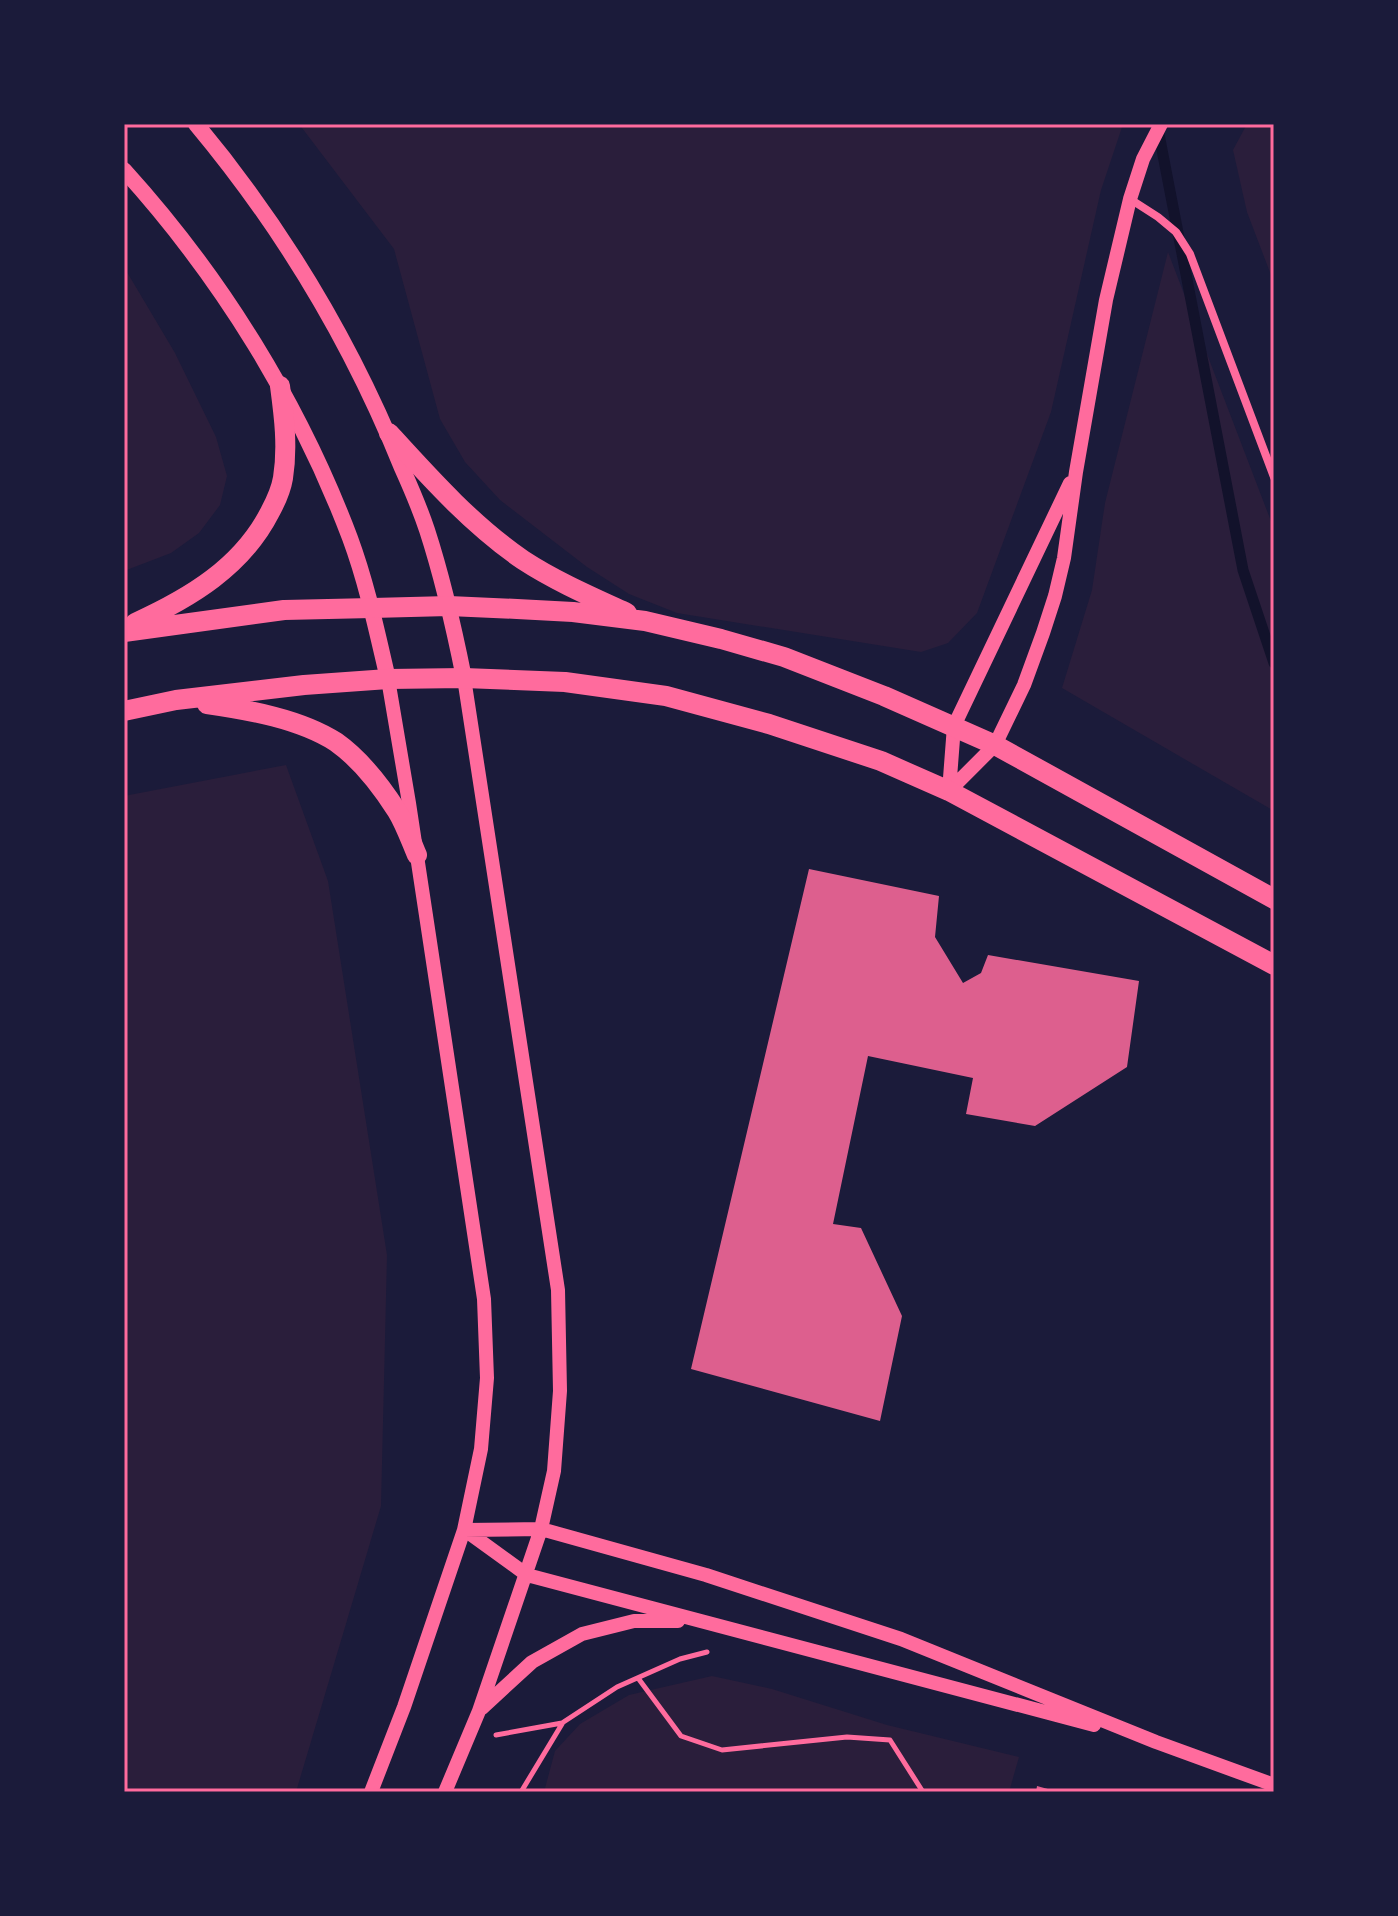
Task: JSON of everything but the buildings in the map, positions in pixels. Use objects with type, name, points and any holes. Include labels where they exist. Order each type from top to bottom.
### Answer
[{"type":"main road","points":[[196,124],[231,165],[298,263],[357,367],[389,433],[426,527],[449,606],[464,678]]},
{"type":"main road","points":[[124,170],[206,269],[280,386],[320,466],[350,539],[372,608],[388,679]]},
{"type":"main road","points":[[124,630],[212,581],[243,552],[263,527],[283,477],[286,436],[280,386]]},
{"type":"main road","points":[[389,433],[457,506],[521,558],[554,579],[645,621]]},
{"type":"main road","points":[[124,630],[284,610],[449,606],[573,612],[645,621],[784,657],[954,726],[995,745],[1274,899]]},
{"type":"main road","points":[[124,711],[176,700],[388,679],[565,682],[666,696],[769,724],[881,761],[949,791],[1274,965]]},
{"type":"main road","points":[[176,700],[243,709],[291,721],[336,742],[367,770],[398,812],[417,855]]},
{"type":"street","points":[[949,791],[995,745],[1024,685],[1055,596],[1064,558],[1106,300],[1130,199],[1143,159],[1161,124]]},
{"type":"street","points":[[1130,199],[1176,232],[1190,254],[1274,477]]},
{"type":"street","points":[[949,791],[954,726],[1076,472]]},
{"type":"street","points":[[445,1792],[479,1711],[541,1529],[554,1471],[559,1404],[558,1290],[464,678]]},
{"type":"street","points":[[371,1792],[404,1707],[464,1530],[481,1449],[487,1378],[484,1299],[388,679]]},
{"type":"street","points":[[464,1530],[541,1529],[706,1575],[901,1639],[1156,1742],[1274,1785]]},
{"type":"street","points":[[464,1530],[527,1575],[1156,1742]]},
{"type":"street","points":[[479,1711],[532,1662],[582,1634],[634,1621],[702,1621]]},
{"type":"path","points":[[467,1740],[562,1723],[617,1687],[680,1659],[708,1652]]},
{"type":"path","points":[[638,1678],[681,1736],[722,1750],[847,1737],[890,1740],[923,1792]]},
{"type":"path","points":[[521,1792],[562,1723]]},
{"type":"shaded area","points":[[299,124],[1123,124],[1101,190],[1051,412],[977,613],[948,643],[921,652],[677,613],[629,594],[587,567],[500,500],[465,462],[440,419],[394,249]]},
{"type":"shaded area","points":[[1247,124],[1274,124],[1274,283],[1247,212],[1233,150]]},
{"type":"shaded area","points":[[1168,252],[1274,529],[1274,811],[1062,688],[1092,590],[1105,503]]},
{"type":"shaded area","points":[[124,267],[175,353],[216,437],[227,476],[220,505],[199,533],[171,553],[124,571]]},
{"type":"shaded area","points":[[286,765],[328,881],[387,1255],[381,1506],[296,1792],[124,1792],[124,796]]},
{"type":"shaded area","points":[[712,1676],[772,1689],[887,1725],[1019,1757],[1009,1792],[544,1792],[555,1751],[580,1724],[629,1695]]},
{"type":"waterway","points":[[1158,129],[1243,570],[1274,663]]}]
